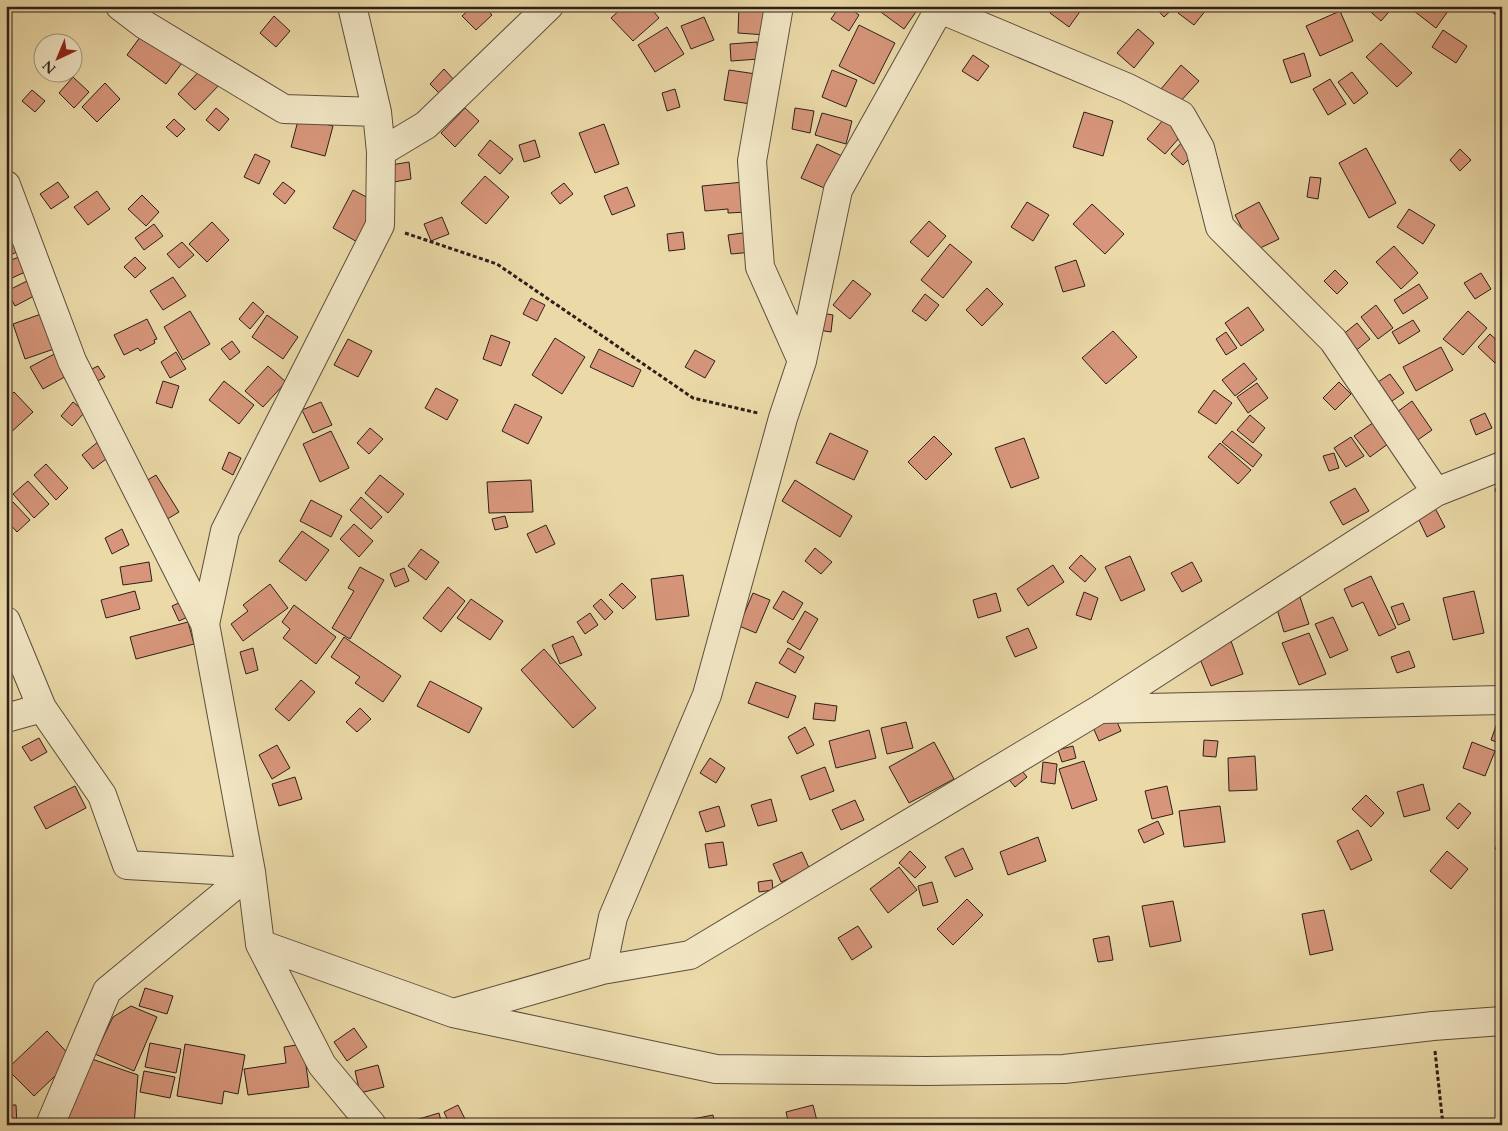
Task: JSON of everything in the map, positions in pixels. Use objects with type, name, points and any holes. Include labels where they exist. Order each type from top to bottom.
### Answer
[{"type":"street","points":[[120,6],[145,25],[284,108],[377,112]]},
{"type":"street","points":[[205,624],[225,531],[380,225],[382,152],[377,112],[352,6]]},
{"type":"street","points":[[382,152],[426,125],[549,6]]},
{"type":"street","points":[[779,6],[752,161],[760,267],[802,361]]},
{"type":"street","points":[[602,970],[614,918],[707,695],[783,418],[802,361],[838,190],[940,7],[1128,88],[1181,114],[1200,148],[1220,227],[1333,340],[1436,492]]},
{"type":"street","points":[[6,185],[72,360],[205,624],[251,872],[260,944],[322,1065],[372,1125]]},
{"type":"street","points":[[453,1013],[602,970],[690,955],[1100,709],[1436,492],[1502,466]]},
{"type":"street","points":[[6,620],[42,708],[102,795],[127,865],[251,872]]},
{"type":"street","points":[[1100,709],[1502,700]]},
{"type":"street","points":[[6,718],[42,708]]},
{"type":"street","points":[[50,1125],[107,991],[251,872]]},
{"type":"street","points":[[260,944],[453,1013],[716,1069],[927,1071],[1064,1069],[1433,1026],[1502,1021]]},
{"type":"path","points":[[380,225],[497,264],[693,398],[783,418]]},
{"type":"path","points":[[1433,1026],[1443,1125]]},
{"type":"building","points":[[473,6],[484,6],[492,15],[476,30],[462,16]]},
{"type":"building","points":[[624,6],[649,6],[659,18],[633,41],[611,18]]},
{"type":"building","points":[[739,6],[767,6],[766,35],[738,33]]},
{"type":"building","points":[[840,6],[847,6],[859,15],[849,31],[831,19]]},
{"type":"building","points":[[880,6],[920,6],[904,29],[878,10]]},
{"type":"building","points":[[969,6],[986,6],[981,15]]},
{"type":"building","points":[[1055,6],[1084,6],[1069,27],[1050,13]]},
{"type":"building","points":[[1154,6],[1176,6],[1164,17]]},
{"type":"building","points":[[1183,6],[1200,6],[1206,10],[1194,25],[1178,13]]},
{"type":"building","points":[[1364,6],[1394,6],[1381,21]]},
{"type":"building","points":[[1417,6],[1441,6],[1448,11],[1436,28],[1414,11]]},
{"type":"building","points":[[1487,6],[1502,6],[1502,18],[1486,9]]},
{"type":"building","points":[[1340,11],[1353,41],[1320,56],[1306,26]]},
{"type":"building","points":[[274,16],[290,31],[276,47],[260,33]]},
{"type":"building","points":[[704,17],[714,40],[691,49],[681,26]]},
{"type":"building","points":[[859,25],[895,43],[874,84],[839,66]]},
{"type":"building","points":[[667,27],[684,54],[655,72],[638,45]]},
{"type":"building","points":[[146,29],[185,59],[166,84],[127,55]]},
{"type":"building","points":[[1138,29],[1154,43],[1134,68],[1117,53]]},
{"type":"building","points":[[1443,30],[1467,46],[1456,63],[1432,47]]},
{"type":"building","points":[[757,42],[759,59],[731,61],[730,44]]},
{"type":"building","points":[[1381,43],[1412,73],[1397,87],[1366,57]]},
{"type":"building","points":[[1304,53],[1311,76],[1291,83],[1283,60]]},
{"type":"building","points":[[973,55],[989,66],[978,81],[962,71]]},
{"type":"building","points":[[205,65],[223,81],[195,110],[178,94]]},
{"type":"building","points":[[1181,65],[1199,81],[1178,104],[1161,89]]},
{"type":"building","points":[[444,69],[455,81],[441,95],[430,84]]},
{"type":"building","points":[[729,70],[756,74],[751,104],[724,100]]},
{"type":"building","points":[[832,70],[857,80],[846,107],[822,97]]},
{"type":"building","points":[[1352,72],[1368,93],[1354,104],[1338,82]]},
{"type":"building","points":[[1330,79],[1346,104],[1328,115],[1313,89]]},
{"type":"building","points":[[69,82],[78,82],[89,92],[74,108],[59,93]]},
{"type":"building","points":[[105,83],[120,99],[97,122],[82,107]]},
{"type":"building","points":[[675,89],[680,107],[667,111],[662,93]]},
{"type":"building","points":[[32,90],[45,101],[35,112],[22,101]]},
{"type":"building","points":[[216,108],[229,119],[219,131],[206,120]]},
{"type":"building","points":[[465,108],[479,121],[455,147],[441,133]]},
{"type":"building","points":[[795,108],[814,111],[810,133],[792,129]]},
{"type":"building","points":[[1084,112],[1113,121],[1103,156],[1073,147]]},
{"type":"building","points":[[822,113],[852,121],[846,144],[815,135]]},
{"type":"building","points":[[1168,114],[1186,130],[1165,154],[1147,139]]},
{"type":"building","points":[[299,117],[333,126],[325,156],[291,147]]},
{"type":"building","points":[[174,119],[185,129],[177,137],[166,127]]},
{"type":"building","points":[[604,124],[619,164],[595,173],[579,133]]},
{"type":"building","points":[[1186,138],[1198,150],[1183,165],[1171,154]]},
{"type":"building","points":[[490,140],[513,159],[500,174],[478,155]]},
{"type":"building","points":[[535,140],[540,157],[524,162],[519,145]]},
{"type":"building","points":[[817,144],[844,157],[829,190],[801,178]]},
{"type":"building","points":[[1366,148],[1396,203],[1369,218],[1339,163]]},
{"type":"building","points":[[1460,149],[1471,160],[1460,171],[1450,160]]},
{"type":"building","points":[[255,154],[270,161],[259,184],[244,177]]},
{"type":"building","points":[[409,162],[411,179],[394,182],[391,165]]},
{"type":"building","points":[[485,176],[509,197],[486,224],[461,203]]},
{"type":"building","points":[[1310,177],[1321,178],[1318,199],[1307,197]]},
{"type":"building","points":[[58,182],[69,197],[51,209],[40,194]]},
{"type":"building","points":[[283,182],[295,191],[285,204],[273,194]]},
{"type":"building","points":[[744,182],[747,212],[728,213],[728,209],[705,211],[702,186]]},
{"type":"building","points":[[564,183],[573,194],[560,204],[551,193]]},
{"type":"building","points":[[627,187],[635,206],[612,215],[604,196]]},
{"type":"building","points":[[353,190],[380,204],[359,243],[333,228]]},
{"type":"building","points":[[97,191],[110,209],[88,225],[74,207]]},
{"type":"building","points":[[142,195],[159,212],[146,226],[128,209]]},
{"type":"building","points":[[1027,202],[1049,215],[1033,241],[1011,227]]},
{"type":"building","points":[[1259,202],[1279,239],[1254,251],[1235,215]]},
{"type":"building","points":[[1092,204],[1124,234],[1105,254],[1073,224]]},
{"type":"building","points":[[1409,209],[1435,225],[1423,244],[1397,227]]},
{"type":"building","points":[[442,217],[449,234],[431,241],[424,224]]},
{"type":"building","points":[[929,221],[946,236],[928,257],[910,242]]},
{"type":"building","points":[[212,222],[229,240],[207,262],[189,244]]},
{"type":"building","points":[[154,224],[163,236],[144,250],[135,238]]},
{"type":"building","points":[[683,232],[685,249],[669,251],[667,234]]},
{"type":"building","points":[[750,232],[753,252],[731,254],[728,235]]},
{"type":"building","points":[[11,237],[17,252],[6,257],[6,239]]},
{"type":"building","points":[[182,242],[194,255],[179,268],[167,254]]},
{"type":"building","points":[[950,244],[972,262],[943,298],[921,280]]},
{"type":"building","points":[[1394,246],[1418,273],[1401,289],[1376,262]]},
{"type":"building","points":[[19,257],[25,272],[12,278],[6,262]]},
{"type":"building","points":[[135,257],[146,268],[135,278],[124,267]]},
{"type":"building","points":[[1076,260],[1085,286],[1063,292],[1055,267]]},
{"type":"building","points":[[1335,270],[1348,283],[1337,294],[1324,281]]},
{"type":"building","points":[[1481,273],[1491,289],[1475,299],[1464,283]]},
{"type":"building","points":[[173,277],[186,296],[163,310],[150,291]]},
{"type":"building","points":[[853,280],[871,294],[850,319],[833,305]]},
{"type":"building","points":[[27,281],[34,296],[15,306],[7,291]]},
{"type":"building","points":[[1419,284],[1428,298],[1403,314],[1394,300]]},
{"type":"building","points":[[987,288],[1003,304],[982,326],[966,310]]},
{"type":"building","points":[[925,294],[939,305],[926,321],[912,311]]},
{"type":"building","points":[[531,298],[545,305],[537,321],[523,314]]},
{"type":"building","points":[[253,302],[264,312],[250,329],[239,319]]},
{"type":"building","points":[[1376,305],[1393,328],[1378,339],[1361,317]]},
{"type":"building","points":[[1248,307],[1264,330],[1241,346],[1225,323]]},
{"type":"building","points":[[190,311],[210,344],[183,360],[164,327]]},
{"type":"building","points":[[1468,311],[1487,328],[1463,355],[1443,339]]},
{"type":"building","points":[[821,313],[833,315],[831,332],[818,330]]},
{"type":"building","points":[[41,314],[54,349],[25,359],[13,324]]},
{"type":"building","points":[[267,315],[298,337],[283,359],[252,337]]},
{"type":"building","points":[[147,319],[157,339],[154,340],[155,343],[140,351],[138,348],[124,355],[114,335]]},
{"type":"building","points":[[1413,320],[1420,331],[1399,344],[1392,332]]},
{"type":"building","points":[[1357,323],[1370,339],[1353,353],[1341,336]]},
{"type":"building","points":[[1113,331],[1137,357],[1106,384],[1082,358]]},
{"type":"building","points":[[1226,332],[1237,348],[1226,355],[1216,339]]},
{"type":"building","points":[[1490,334],[1502,345],[1502,356],[1495,363],[1478,347]]},
{"type":"building","points":[[491,335],[510,342],[501,366],[483,359]]},
{"type":"building","points":[[555,338],[585,357],[562,394],[532,375]]},
{"type":"building","points":[[348,339],[372,351],[358,377],[334,365]]},
{"type":"building","points":[[232,341],[240,352],[230,360],[221,349]]},
{"type":"building","points":[[1441,347],[1453,370],[1416,391],[1403,367]]},
{"type":"building","points":[[599,349],[641,370],[633,387],[590,367]]},
{"type":"building","points":[[695,350],[715,361],[705,378],[685,367]]},
{"type":"building","points":[[58,352],[70,374],[43,389],[30,367]]},
{"type":"building","points":[[176,352],[186,369],[170,378],[161,362]]},
{"type":"building","points":[[1244,363],[1257,379],[1235,396],[1222,380]]},
{"type":"building","points":[[98,366],[105,377],[96,382],[90,370]]},
{"type":"building","points":[[268,366],[286,382],[263,407],[245,391]]},
{"type":"building","points":[[1390,374],[1404,393],[1389,403],[1375,384]]},
{"type":"building","points":[[163,381],[179,386],[172,408],[156,403]]},
{"type":"building","points":[[224,381],[254,405],[239,424],[209,400]]},
{"type":"building","points":[[1339,382],[1351,394],[1335,410],[1323,398]]},
{"type":"building","points":[[1257,383],[1268,398],[1248,413],[1237,397]]},
{"type":"building","points":[[436,388],[458,400],[447,420],[425,408]]},
{"type":"building","points":[[1214,390],[1232,403],[1216,424],[1198,412]]},
{"type":"building","points":[[14,392],[33,412],[8,435],[6,399]]},
{"type":"building","points":[[1412,401],[1432,430],[1412,444],[1393,415]]},
{"type":"building","points":[[73,402],[85,412],[72,426],[61,416]]},
{"type":"building","points":[[321,402],[332,425],[313,433],[302,410]]},
{"type":"building","points":[[515,404],[542,417],[528,444],[502,431]]},
{"type":"building","points":[[1485,413],[1492,428],[1476,435],[1470,420]]},
{"type":"building","points":[[1250,415],[1265,428],[1253,443],[1237,430]]},
{"type":"building","points":[[1377,420],[1392,441],[1370,457],[1354,436]]},
{"type":"building","points":[[370,428],[383,439],[369,454],[357,443]]},
{"type":"building","points":[[331,431],[349,468],[320,482],[303,444]]},
{"type":"building","points":[[1232,431],[1262,455],[1253,467],[1222,442]]},
{"type":"building","points":[[830,433],[868,451],[854,480],[816,463]]},
{"type":"building","points":[[934,436],[952,454],[926,480],[908,462]]},
{"type":"building","points":[[1351,437],[1364,456],[1346,467],[1334,448]]},
{"type":"building","points":[[1024,438],[1039,478],[1011,488],[995,448]]},
{"type":"building","points":[[99,441],[110,456],[93,469],[82,455]]},
{"type":"building","points":[[1220,443],[1251,470],[1238,484],[1208,457]]},
{"type":"building","points":[[229,452],[241,458],[233,475],[222,469]]},
{"type":"building","points":[[1334,453],[1339,468],[1329,471],[1323,456]]},
{"type":"building","points":[[46,464],[68,488],[56,500],[34,475]]},
{"type":"building","points":[[156,475],[179,512],[164,521],[141,484]]},
{"type":"building","points":[[380,475],[404,494],[388,513],[365,493]]},
{"type":"building","points":[[531,480],[533,512],[489,513],[487,482]]},
{"type":"building","points":[[795,480],[852,516],[840,537],[782,501]]},
{"type":"building","points":[[28,481],[49,504],[34,518],[13,494]]},
{"type":"building","points":[[1502,486],[1502,508],[1495,489]]},
{"type":"building","points":[[1355,488],[1369,511],[1343,525],[1330,502]]},
{"type":"building","points":[[361,497],[382,517],[371,529],[350,510]]},
{"type":"building","points":[[311,500],[342,516],[331,537],[300,521]]},
{"type":"building","points":[[13,502],[30,520],[17,532],[6,520],[6,508]]},
{"type":"building","points":[[1435,508],[1445,527],[1427,537],[1418,518]]},
{"type":"building","points":[[505,516],[508,527],[495,530],[492,519]]},
{"type":"building","points":[[354,524],[373,541],[359,557],[340,539]]},
{"type":"building","points":[[546,525],[555,544],[536,553],[527,534]]},
{"type":"building","points":[[122,529],[129,545],[112,554],[105,538]]},
{"type":"building","points":[[302,531],[329,550],[306,581],[279,561]]},
{"type":"building","points":[[815,548],[832,562],[821,574],[805,561]]},
{"type":"building","points":[[421,549],[439,562],[426,580],[408,566]]},
{"type":"building","points":[[1081,555],[1096,569],[1085,582],[1069,568]]},
{"type":"building","points":[[1130,556],[1145,590],[1121,601],[1105,567]]},
{"type":"building","points":[[149,562],[152,581],[123,585],[120,567]]},
{"type":"building","points":[[1192,562],[1202,581],[1182,592],[1171,573]]},
{"type":"building","points":[[1053,565],[1064,582],[1028,606],[1017,589]]},
{"type":"building","points":[[360,567],[384,580],[350,639],[332,628],[354,591],[348,588]]},
{"type":"building","points":[[404,568],[409,581],[395,587],[390,574]]},
{"type":"building","points":[[683,575],[689,616],[656,620],[651,579]]},
{"type":"building","points":[[1371,576],[1396,628],[1379,636],[1363,602],[1352,607],[1344,589]]},
{"type":"building","points":[[622,583],[636,597],[623,609],[609,595]]},
{"type":"building","points":[[270,584],[288,608],[243,641],[231,624],[248,611],[243,605]]},
{"type":"building","points":[[448,587],[465,601],[441,632],[423,618]]},
{"type":"building","points":[[135,591],[140,609],[106,618],[101,600]]},
{"type":"building","points":[[783,591],[803,603],[793,620],[773,608]]},
{"type":"building","points":[[1474,591],[1484,633],[1453,640],[1443,598]]},
{"type":"building","points":[[1084,592],[1098,598],[1091,620],[1076,615]]},
{"type":"building","points":[[753,593],[770,600],[756,633],[739,626]]},
{"type":"building","points":[[996,593],[1001,611],[978,618],[973,600]]},
{"type":"building","points":[[1300,597],[1309,624],[1284,632],[1276,606]]},
{"type":"building","points":[[188,599],[194,614],[179,621],[172,606]]},
{"type":"building","points":[[471,599],[503,621],[490,640],[457,618]]},
{"type":"building","points":[[601,599],[613,612],[605,620],[593,606]]},
{"type":"building","points":[[1403,603],[1410,620],[1398,625],[1391,607]]},
{"type":"building","points":[[294,605],[336,637],[316,664],[283,638],[290,629],[282,622]]},
{"type":"building","points":[[805,611],[818,619],[800,650],[787,642]]},
{"type":"building","points":[[590,613],[598,625],[585,634],[577,622]]},
{"type":"building","points":[[1333,617],[1348,650],[1330,658],[1315,624]]},
{"type":"building","points":[[188,622],[194,644],[136,659],[130,637]]},
{"type":"building","points":[[1028,628],[1037,648],[1015,657],[1006,637]]},
{"type":"building","points":[[1309,633],[1326,674],[1299,685],[1282,643]]},
{"type":"building","points":[[573,636],[582,655],[560,664],[552,645]]},
{"type":"building","points":[[344,637],[401,676],[383,702],[355,683],[360,677],[331,657]]},
{"type":"building","points":[[1231,641],[1243,674],[1211,686],[1198,654]]},
{"type":"building","points":[[253,648],[258,670],[246,674],[240,652]]},
{"type":"building","points":[[788,648],[804,657],[795,673],[779,663]]},
{"type":"building","points":[[544,649],[596,708],[573,728],[521,670]]},
{"type":"building","points":[[1409,651],[1415,667],[1397,673],[1391,657]]},
{"type":"building","points":[[301,680],[315,692],[289,721],[275,709]]},
{"type":"building","points":[[430,681],[482,708],[469,733],[417,706]]},
{"type":"building","points":[[756,682],[796,696],[788,718],[748,703]]},
{"type":"building","points":[[815,703],[837,706],[835,721],[813,719]]},
{"type":"building","points":[[360,708],[371,719],[357,732],[346,722]]},
{"type":"building","points":[[1502,712],[1502,744],[1491,740]]},
{"type":"building","points":[[1114,715],[1121,731],[1099,741],[1092,725]]},
{"type":"building","points":[[906,722],[913,748],[887,754],[881,728]]},
{"type":"building","points":[[805,727],[814,745],[797,754],[788,737]]},
{"type":"building","points":[[869,730],[876,758],[836,768],[829,741]]},
{"type":"building","points":[[39,738],[47,752],[31,761],[22,747]]},
{"type":"building","points":[[1204,740],[1218,741],[1216,757],[1203,756]]},
{"type":"building","points":[[934,742],[954,779],[909,803],[889,767]]},
{"type":"building","points":[[1472,742],[1495,751],[1485,776],[1463,768]]},
{"type":"building","points":[[277,745],[290,768],[272,779],[259,755]]},
{"type":"building","points":[[1073,746],[1076,758],[1062,762],[1058,750]]},
{"type":"building","points":[[1255,756],[1257,790],[1229,791],[1228,758]]},
{"type":"building","points":[[710,758],[725,768],[716,783],[700,773]]},
{"type":"building","points":[[1014,761],[1027,777],[1015,787],[1002,771]]},
{"type":"building","points":[[1084,761],[1097,800],[1072,809],[1059,769]]},
{"type":"building","points":[[1043,762],[1057,764],[1055,784],[1041,782]]},
{"type":"building","points":[[825,767],[834,791],[810,800],[801,776]]},
{"type":"building","points":[[295,777],[302,799],[279,806],[272,784]]},
{"type":"building","points":[[1423,784],[1430,810],[1404,817],[1397,792]]},
{"type":"building","points":[[75,786],[86,808],[46,829],[34,807]]},
{"type":"building","points":[[1167,786],[1173,814],[1152,819],[1145,791]]},
{"type":"building","points":[[1366,795],[1384,813],[1371,827],[1352,809]]},
{"type":"building","points":[[771,799],[777,821],[758,826],[751,805]]},
{"type":"building","points":[[855,800],[864,820],[841,830],[832,810]]},
{"type":"building","points":[[1459,803],[1471,813],[1458,829],[1446,818]]},
{"type":"building","points":[[719,806],[725,826],[706,832],[699,812]]},
{"type":"building","points":[[1220,806],[1225,842],[1184,847],[1179,811]]},
{"type":"building","points":[[1158,821],[1164,834],[1144,843],[1138,830]]},
{"type":"building","points":[[1358,830],[1372,860],[1351,870],[1337,841]]},
{"type":"building","points":[[1502,835],[1502,852],[1495,849]]},
{"type":"building","points":[[1038,837],[1046,861],[1008,875],[1000,852]]},
{"type":"building","points":[[723,842],[727,865],[709,868],[705,844]]},
{"type":"building","points":[[963,848],[973,869],[955,877],[945,857]]},
{"type":"building","points":[[910,851],[926,867],[915,878],[899,863]]},
{"type":"building","points":[[1447,851],[1468,869],[1451,889],[1430,871]]},
{"type":"building","points":[[802,852],[810,870],[781,882],[773,864]]},
{"type":"building","points":[[899,867],[917,890],[888,913],[870,889]]},
{"type":"building","points":[[772,880],[773,890],[759,892],[758,882]]},
{"type":"building","points":[[932,882],[938,902],[923,906],[918,886]]},
{"type":"building","points":[[967,899],[983,915],[953,945],[937,929]]},
{"type":"building","points":[[1173,901],[1181,941],[1150,947],[1142,906]]},
{"type":"building","points":[[1324,910],[1333,950],[1310,955],[1302,914]]},
{"type":"building","points":[[858,926],[872,947],[852,960],[838,938]]},
{"type":"building","points":[[1109,936],[1113,960],[1098,962],[1093,939]]},
{"type":"building","points":[[145,988],[173,996],[167,1014],[139,1006]]},
{"type":"building","points":[[131,1006],[157,1017],[134,1071],[95,1054],[113,1017]]},
{"type":"building","points":[[354,1028],[367,1047],[347,1061],[334,1042]]},
{"type":"building","points":[[47,1031],[73,1059],[34,1096],[7,1069]]},
{"type":"building","points":[[150,1043],[181,1049],[176,1073],[145,1067]]},
{"type":"building","points":[[185,1044],[245,1055],[238,1094],[224,1091],[222,1104],[177,1096]]},
{"type":"building","points":[[303,1044],[309,1087],[248,1095],[244,1069],[286,1063],[284,1047]]},
{"type":"building","points":[[89,1058],[138,1075],[134,1125],[57,1125]]},
{"type":"building","points":[[378,1065],[384,1087],[360,1093],[355,1071]]},
{"type":"building","points":[[144,1071],[175,1077],[170,1098],[140,1092]]},
{"type":"building","points":[[6,1105],[16,1105],[17,1125],[6,1125]]},
{"type":"building","points":[[458,1105],[468,1125],[450,1125],[444,1112]]},
{"type":"building","points":[[813,1105],[818,1125],[789,1125],[786,1112]]},
{"type":"building","points":[[439,1113],[442,1125],[399,1125]]},
{"type":"building","points":[[713,1115],[715,1125],[694,1125],[693,1119]]}]
